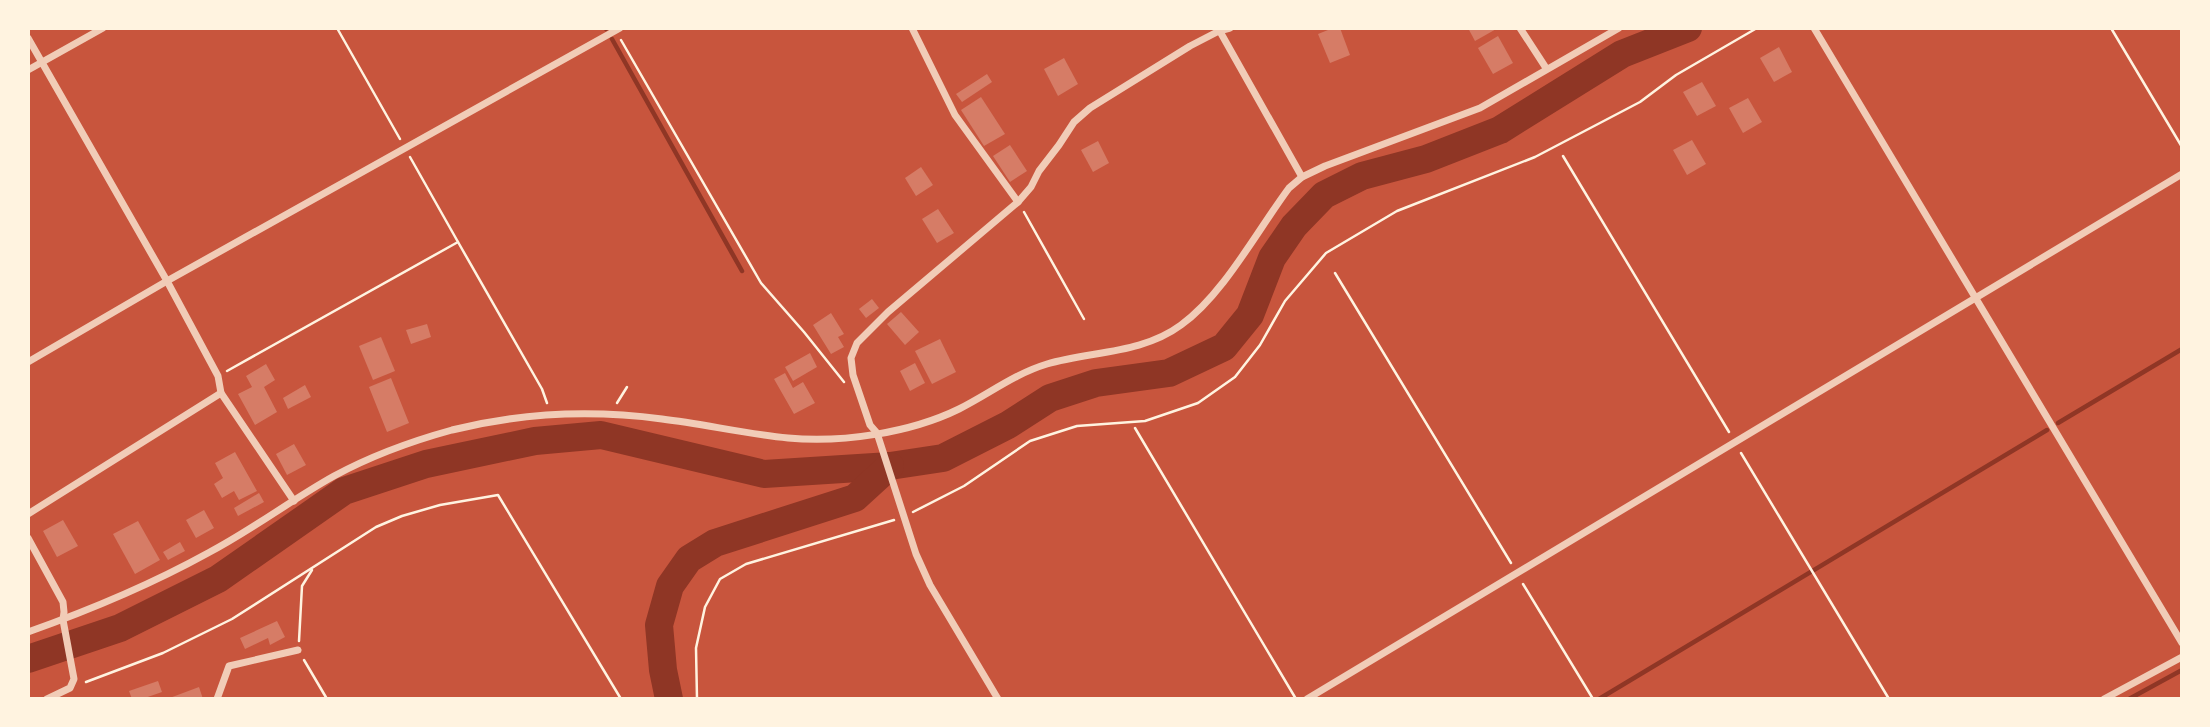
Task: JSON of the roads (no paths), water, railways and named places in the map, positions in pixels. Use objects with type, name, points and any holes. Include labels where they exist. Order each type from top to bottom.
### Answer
[{"type":"street","points":[[28,70],[103,28]]},
{"type":"street","points":[[912,28],[955,115],[1018,202]]},
{"type":"street","points":[[998,699],[930,585],[916,554],[877,433],[870,425],[853,375],[851,358],[857,343],[888,312],[1018,202],[1074,122],[1090,108],[1219,29],[1230,28]]},
{"type":"street","points":[[1520,28],[1546,68]]},
{"type":"street","points":[[28,632],[64,623],[209,553],[336,475],[378,455],[454,430],[551,415],[610,415],[660,419],[788,438],[851,438],[919,425],[960,409],[1025,371],[1156,339],[1199,311],[1217,290],[1289,188],[1302,177],[1480,108],[1619,28]]},
{"type":"street","points":[[1814,28],[2182,643]]},
{"type":"street","points":[[28,362],[167,281],[618,29]]},
{"type":"street","points":[[1219,29],[1302,177]]},
{"type":"street","points":[[28,38],[167,281],[218,376],[221,393],[294,500]]},
{"type":"street","points":[[1307,699],[2182,174]]},
{"type":"street","points":[[28,514],[221,393]]},
{"type":"street","points":[[28,538],[63,602],[74,679],[70,688],[47,699]]},
{"type":"street","points":[[217,699],[229,666],[298,650]]},
{"type":"street","points":[[2104,699],[2182,657]]},
{"type":"waterway","points":[[28,659],[120,628],[218,579],[344,491],[426,464],[535,441],[601,435],[764,474],[890,466],[943,458],[1008,425],[1050,398],[1096,383],[1169,373],[1224,347],[1250,315],[1272,258],[1294,226],[1324,195],[1362,176],[1426,159],[1500,130],[1622,54],[1688,28]]},
{"type":"waterway","points":[[612,39],[742,271]]},
{"type":"waterway","points":[[2058,423],[2182,349]]},
{"type":"waterway","points":[[1599,699],[2047,430]]},
{"type":"waterway","points":[[669,699],[659,625],[670,586],[689,559],[715,543],[855,498],[890,466]]},
{"type":"waterway","points":[[2129,699],[2182,670]]}]
